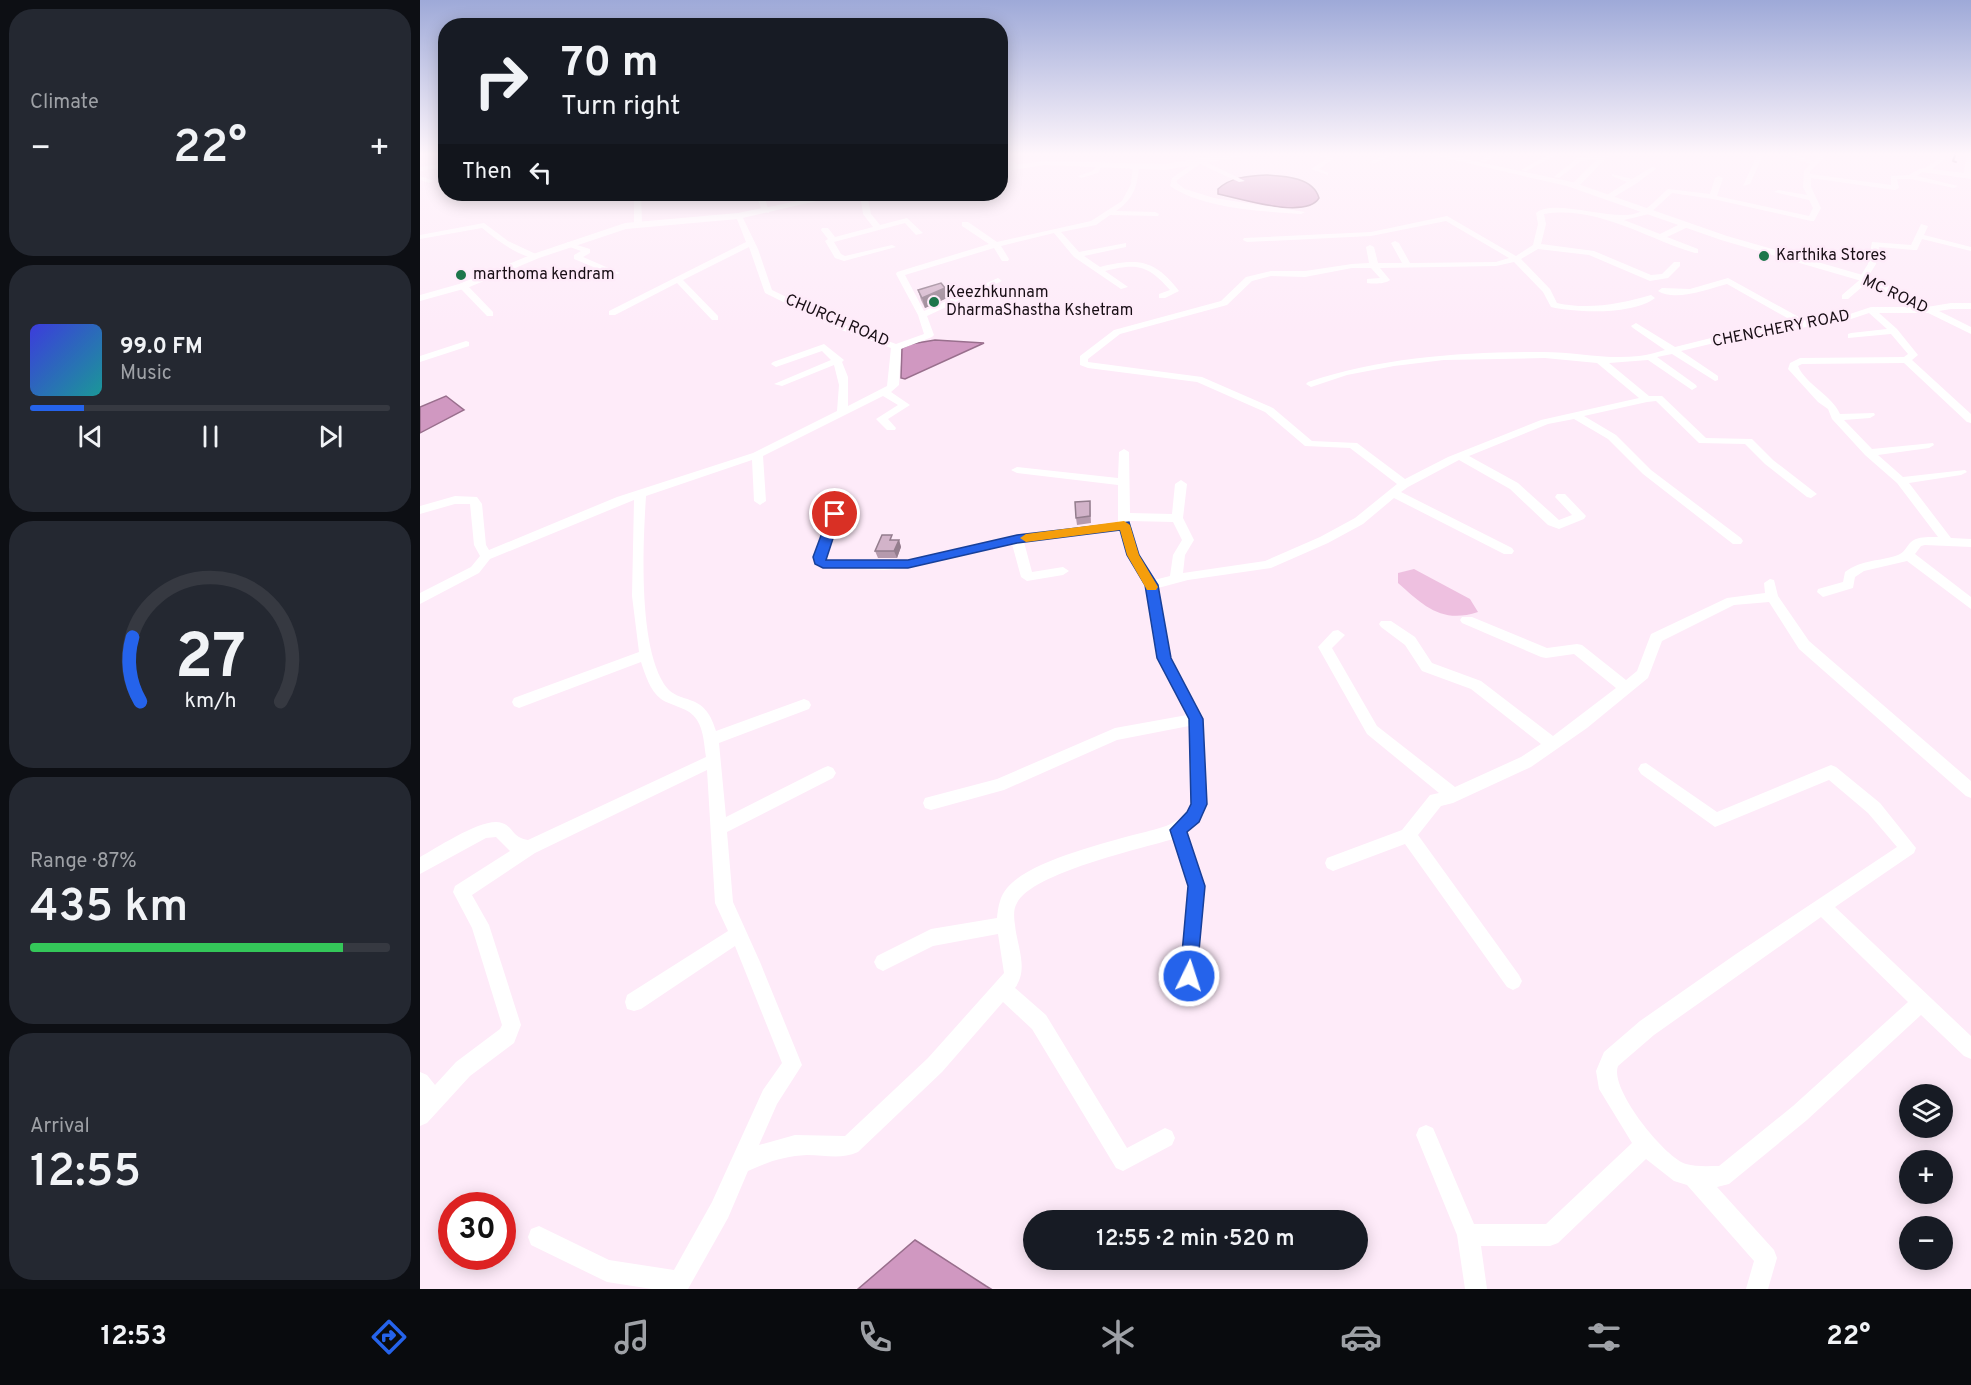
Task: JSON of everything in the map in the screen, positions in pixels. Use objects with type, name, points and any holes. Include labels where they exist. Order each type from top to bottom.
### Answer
[{"type":"main road","points":[[420,298],[463,286],[536,256],[638,223],[743,215]]},
{"type":"main road","name":"MC ROAD","points":[[1659,215],[1684,225],[1866,277]]},
{"type":"main road","name":"MC ROAD","points":[[1662,215],[1866,277],[1971,330]]},
{"type":"street","points":[[638,215],[638,223]]},
{"type":"street","points":[[868,215],[878,228]]},
{"type":"street","points":[[998,281],[976,288],[955,303],[922,315],[900,274],[996,245],[1093,223],[1105,215]]},
{"type":"street","points":[[1536,246],[1541,215]]},
{"type":"street","points":[[1585,215],[1611,217],[1622,215]]},
{"type":"street","points":[[1792,215],[1812,219],[1814,215]]},
{"type":"street","name":"CHURCH ROAD","points":[[738,216],[768,291],[839,326],[896,347],[929,335],[922,315]]},
{"type":"street","points":[[1611,217],[1695,251]]},
{"type":"street","points":[[1247,240],[1371,234],[1442,218],[1454,220],[1492,239],[1516,259],[1547,291],[1552,302],[1558,306],[1627,305],[1651,298]]},
{"type":"street","points":[[472,220],[480,225]]},
{"type":"street","points":[[892,247],[844,259],[838,256],[829,241],[908,220],[919,233]]},
{"type":"street","points":[[965,224],[996,245],[1005,259]]},
{"type":"street","points":[[420,237],[480,225],[486,226],[505,243],[536,256]]},
{"type":"street","points":[[1660,237],[1684,225]]},
{"type":"street","points":[[1845,297],[1866,277],[1872,264],[1875,244],[1912,248],[1924,226]]},
{"type":"street","points":[[825,230],[833,240]]},
{"type":"street","points":[[1055,230],[1077,255],[1101,269],[1124,287]]},
{"type":"street","points":[[1920,236],[1971,249]]},
{"type":"street","points":[[612,314],[750,243]]},
{"type":"street","points":[[1395,243],[1407,265]]},
{"type":"street","points":[[570,244],[587,251],[577,257],[616,273]]},
{"type":"street","points":[[1077,255],[1123,245]]},
{"type":"street","points":[[1404,483],[1353,445],[1309,444],[1269,410],[1199,379],[1083,363],[1083,358],[1111,335],[1224,303],[1249,279],[1270,273],[1305,274],[1374,266],[1496,264],[1516,259],[1536,246],[1591,253],[1650,278],[1665,276],[1677,264]]},
{"type":"street","points":[[1370,248],[1374,266],[1386,280],[1371,281]]},
{"type":"street","points":[[1101,269],[1131,262],[1146,264],[1175,291],[1162,296]]},
{"type":"street","points":[[679,281],[715,318]]},
{"type":"street","points":[[1662,291],[1690,292],[1728,281],[1803,323]]},
{"type":"street","points":[[463,286],[490,314]]},
{"type":"street","name":"CHENCHERY ROAD","points":[[1311,384],[1345,373],[1394,363],[1444,357],[1545,355],[1600,360],[1650,357],[1731,336],[1845,318],[1871,310],[1971,306]]},
{"type":"street","points":[[1871,310],[1914,353],[1906,360],[1796,363],[1793,369],[1822,400],[1832,407],[1836,417],[1869,453],[1901,481],[1947,541]]},
{"type":"street","points":[[1636,326],[1715,378]]},
{"type":"street","points":[[1851,336],[1894,331]]},
{"type":"street","points":[[420,359],[466,344]]},
{"type":"street","points":[[776,364],[824,347],[838,360],[845,386],[842,413]]},
{"type":"street","points":[[420,599],[475,570],[486,556],[640,495],[757,455],[884,392],[894,385],[896,347]]},
{"type":"street","points":[[1650,357],[1692,387]]},
{"type":"street","points":[[780,384],[838,360]]},
{"type":"street","points":[[1600,360],[1647,399]]},
{"type":"street","points":[[1906,360],[1971,420]]},
{"type":"street","points":[[884,392],[905,405],[881,419],[891,428]]},
{"type":"street","points":[[1151,585],[1266,564],[1324,540],[1359,521],[1404,483],[1460,456],[1545,422],[1647,399],[1658,398],[1702,441],[1748,441],[1769,462],[1810,494]]},
{"type":"street","points":[[1959,407],[1971,406]]},
{"type":"street","points":[[1575,415],[1612,437],[1647,472],[1737,541]]},
{"type":"street","points":[[1836,417],[1870,415]]},
{"type":"street","points":[[1869,453],[1929,445]]},
{"type":"street","points":[[743,1163],[770,1150],[813,1145],[841,1148],[851,1145],[904,1099],[974,1025],[1003,988],[1015,969],[1004,925],[1007,903],[1019,888],[1060,867],[1178,830],[1193,817],[1199,804],[1196,719],[1164,658],[1151,585],[1133,555],[1124,521],[1124,452]]},
{"type":"street","points":[[757,455],[760,501]]},
{"type":"street","points":[[1460,456],[1514,486],[1552,522],[1559,525],[1580,516],[1561,497]]},
{"type":"street","points":[[1017,470],[1124,482]]},
{"type":"street","points":[[1901,481],[1961,472]]},
{"type":"street","points":[[1176,579],[1179,555],[1188,540],[1178,518],[1181,484]]},
{"type":"street","points":[[1393,493],[1508,551]]},
{"type":"street","points":[[539,1237],[607,1271],[677,1286],[720,1210],[743,1163],[770,1097],[792,1065],[724,903],[714,760],[706,719],[691,705],[672,699],[660,690],[645,655],[636,550],[640,495]]},
{"type":"street","points":[[420,518],[420,510],[455,500],[473,500],[476,504],[480,545],[486,556]]},
{"type":"street","points":[[835,514],[819,557],[819,561],[823,564],[908,564],[1017,539],[1124,521],[1178,518]]},
{"type":"street","points":[[1017,539],[1027,577],[1063,571]]},
{"type":"street","points":[[1823,592],[1851,584],[1849,575],[1854,570],[1908,555],[1917,543],[1935,540],[1971,543]]},
{"type":"street","points":[[1908,555],[1971,604]]},
{"type":"street","points":[[1333,863],[1408,835],[1436,800],[1453,795],[1526,762],[1582,724],[1645,671],[1653,642],[1660,635],[1732,601],[1771,590],[1804,645],[1971,792]]},
{"type":"street","points":[[1467,620],[1546,653],[1577,649],[1626,688]]},
{"type":"street","points":[[1386,624],[1410,641],[1427,667],[1476,685],[1553,744]]},
{"type":"street","points":[[1338,634],[1325,647],[1372,730],[1453,795]]},
{"type":"street","points":[[519,702],[645,655]]},
{"type":"street","points":[[710,740],[804,705]]},
{"type":"street","points":[[931,803],[999,785],[1115,734],[1196,719]]},
{"type":"street","points":[[420,1116],[433,1099],[463,1069],[507,1036],[512,1025],[480,926],[461,892],[529,848],[714,760]]},
{"type":"street","points":[[1646,769],[1715,820],[1832,772],[1874,808],[1908,848],[1656,1021],[1611,1059],[1606,1071],[1609,1089],[1645,1145],[1672,1169],[1692,1175],[1722,1177],[1800,1113],[1920,1002]]},
{"type":"street","points":[[719,828],[828,774]]},
{"type":"street","points":[[420,866],[484,831],[499,829],[513,845],[529,848]]},
{"type":"street","points":[[1178,830],[1196,886],[1189,976]]},
{"type":"street","points":[[1408,835],[1513,981]]},
{"type":"street","points":[[1822,906],[1971,1049]]},
{"type":"street","points":[[883,962],[931,938],[1004,925]]},
{"type":"street","points":[[634,1002],[738,934]]},
{"type":"street","points":[[1003,988],[1039,1022],[1123,1161],[1166,1138]]},
{"type":"street","points":[[420,1082],[433,1099]]},
{"type":"street","points":[[1426,1135],[1468,1235],[1476,1289]]},
{"type":"street","points":[[1468,1235],[1550,1235],[1645,1145]]},
{"type":"street","points":[[1692,1175],[1766,1258],[1756,1289]]},
{"type":"shaded area","points":[[935,340],[984,343],[905,379],[901,378],[902,348]]},
{"type":"shaded area","points":[[446,396],[464,410],[420,433],[420,407]]},
{"type":"shaded area","points":[[1414,569],[1470,599],[1478,612],[1454,616],[1444,614],[1434,611],[1416,599],[1398,583],[1398,573]]},
{"type":"shaded area","points":[[915,1240],[986,1286],[991,1289],[858,1289]]},
{"type":"building","points":[[941,283],[945,288],[922,298],[918,290]]},
{"type":"building","points":[[1090,501],[1090,516],[1076,518],[1075,502]]},
{"type":"building","points":[[882,535],[892,535],[890,540],[899,540],[894,551],[875,551]]},
{"type":"slow traffic","points":[[1026,538],[1124,525],[1133,555],[1152,587]]},
{"type":"place","name":"Karthika Stores","points":[[1764,256]]},
{"type":"place","name":"marthoma kendram","points":[[461,275]]},
{"type":"place","name":"Keezhkunnam DharmaShastha Kshetram","points":[[934,302]]},
{"type":"route","points":[[835,514],[819,557],[819,561],[823,564],[884,566],[908,564],[1017,539],[1124,525],[1133,555],[1151,585],[1164,658],[1196,719],[1199,804],[1193,817],[1178,830],[1196,886],[1189,976]]}]
